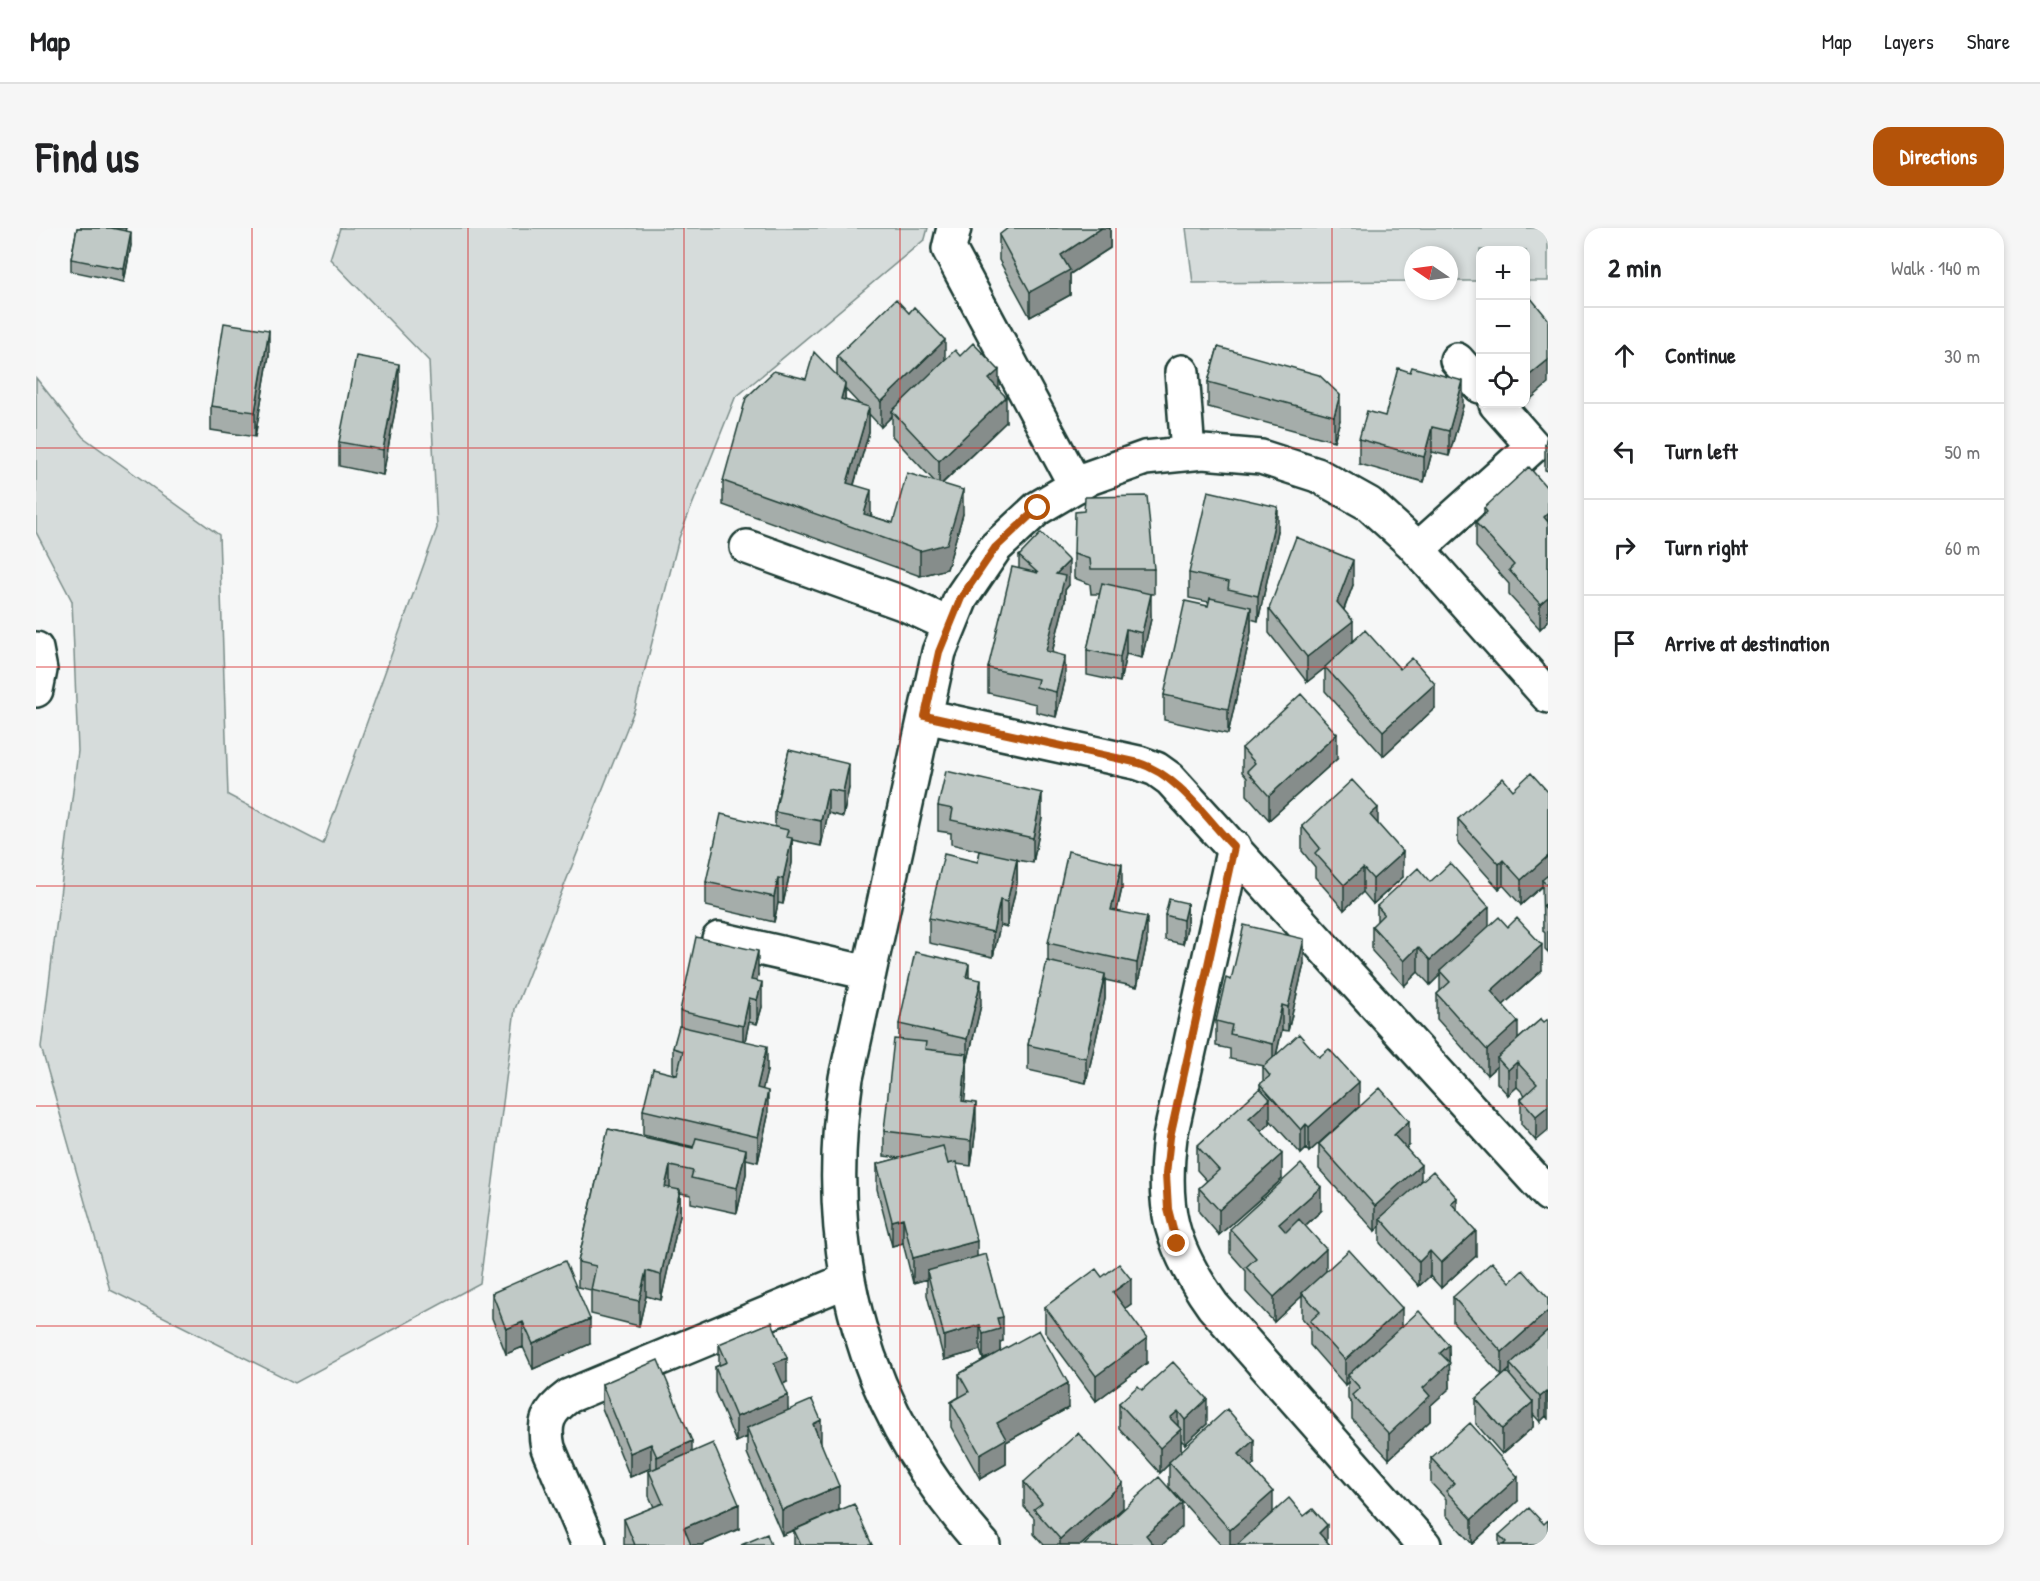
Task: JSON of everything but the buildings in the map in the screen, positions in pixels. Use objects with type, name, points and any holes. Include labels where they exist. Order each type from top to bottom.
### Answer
[{"type":"street","points":[[954,228],[949,249],[1076,486]]},
{"type":"street","points":[[1457,360],[1476,381]]},
{"type":"street","points":[[1182,372],[1188,453]]},
{"type":"street","points":[[1418,549],[1533,446],[1500,408]]},
{"type":"street","points":[[983,1545],[930,1478],[892,1413],[864,1342],[848,1280],[840,1230],[838,1192],[841,1116],[846,1078],[939,652],[961,598],[995,548],[1038,508],[1089,478],[1144,458],[1203,452],[1261,457],[1317,475],[1369,504],[1418,549],[1543,681]]},
{"type":"street","points":[[747,547],[905,604],[950,625]]},
{"type":"street","points":[[36,649],[39,670],[36,690]]},
{"type":"street","points":[[925,716],[1139,763],[1156,769],[1177,785],[1548,1194]]},
{"type":"street","points":[[1234,847],[1170,1137],[1166,1174],[1168,1209],[1177,1244],[1193,1277],[1213,1306],[1424,1545]]},
{"type":"street","points":[[719,939],[869,973]]},
{"type":"street","points":[[590,1545],[548,1448],[545,1433],[548,1418],[556,1405],[568,1396],[848,1280]]},
{"type":"shaded area","points":[[340,228],[928,228],[925,239],[735,398],[679,538],[635,708],[515,1009],[480,1283],[295,1383],[110,1290],[41,1047],[78,751],[72,601],[36,532],[36,378],[83,437],[219,535],[228,795],[323,844],[437,528],[429,361],[330,259]]},
{"type":"shaded area","points":[[1186,228],[1548,228],[1548,281],[1530,281],[1530,246],[1476,246],[1476,281],[1458,281],[1458,246],[1404,246],[1404,281],[1193,283]]},
{"type":"route","points":[[1038,508],[995,548],[961,598],[939,652],[925,716],[1139,763],[1156,769],[1177,785],[1234,847],[1170,1137],[1166,1174],[1168,1209],[1177,1244]]}]
